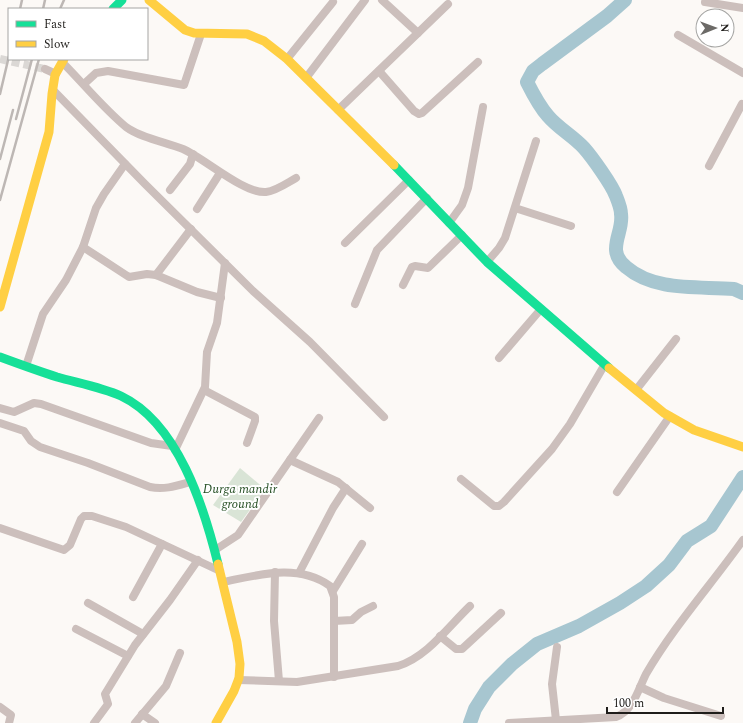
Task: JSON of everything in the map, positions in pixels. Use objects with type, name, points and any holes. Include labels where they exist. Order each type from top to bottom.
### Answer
[{"type":"street","points":[[114,8],[122,0]]},
{"type":"street","points":[[149,0],[185,30],[201,34],[247,34],[256,36],[287,59],[410,180],[487,262],[605,364],[670,416],[694,430],[743,447]]},
{"type":"street","points":[[306,78],[365,0]]},
{"type":"street","points":[[382,0],[418,33]]},
{"type":"street","points":[[287,59],[333,2]]},
{"type":"street","points":[[705,2],[743,8]]},
{"type":"street","points":[[338,110],[448,4]]},
{"type":"street","points":[[84,84],[96,73],[108,71],[184,85],[201,34]]},
{"type":"street","points":[[678,35],[743,73]]},
{"type":"street","points":[[0,307],[49,132],[56,74],[63,60],[84,84],[128,128],[193,154],[220,173],[256,191],[272,191],[296,178]]},
{"type":"street","points":[[379,71],[414,111],[419,114],[422,113],[478,62]]},
{"type":"street","points":[[45,69],[56,74]]},
{"type":"street","points":[[53,90],[253,291],[310,342],[384,417]]},
{"type":"street","points":[[709,166],[743,102]]},
{"type":"street","points":[[449,222],[462,205],[468,188],[483,107]]},
{"type":"street","points":[[487,262],[503,243],[516,208],[536,141]]},
{"type":"street","points":[[170,190],[190,164],[193,154]]},
{"type":"street","points":[[26,366],[43,314],[66,280],[83,247],[96,208],[125,164]]},
{"type":"street","points":[[197,209],[220,173]]},
{"type":"street","points":[[344,243],[410,180]]},
{"type":"street","points":[[356,304],[377,250],[427,198]]},
{"type":"street","points":[[516,208],[571,226]]},
{"type":"street","points":[[156,275],[191,229]]},
{"type":"street","points":[[404,285],[412,267],[428,268],[462,235]]},
{"type":"street","points":[[83,247],[129,278],[147,274],[156,275],[197,292],[221,298]]},
{"type":"street","points":[[173,448],[204,390],[206,381],[207,352],[217,323],[226,263]]},
{"type":"street","points":[[499,358],[541,308]]},
{"type":"street","points":[[636,390],[676,339]]},
{"type":"street","points":[[0,357],[118,394],[128,399],[150,417],[173,448],[207,521],[223,582],[239,654],[240,671],[238,680],[216,723]]},
{"type":"street","points":[[461,479],[494,506],[499,506],[552,449],[570,424],[605,364]]},
{"type":"street","points":[[204,390],[255,417],[256,421],[247,443]]},
{"type":"street","points":[[0,408],[14,412],[34,403],[42,404],[151,443],[173,448]]},
{"type":"street","points":[[618,492],[670,416]]},
{"type":"street","points":[[215,550],[238,534],[318,418]]},
{"type":"street","points":[[0,423],[24,431],[31,441],[40,447],[88,463],[150,487],[163,488],[190,482]]},
{"type":"street","points":[[290,460],[338,482],[370,508]]},
{"type":"street","points":[[299,573],[333,508],[346,488]]},
{"type":"street","points":[[0,528],[64,550],[70,545],[81,519],[84,516],[92,516],[126,527],[220,571]]},
{"type":"street","points":[[510,723],[620,716],[629,709],[640,687],[673,631],[743,540]]},
{"type":"street","points":[[133,597],[162,544]]},
{"type":"street","points":[[334,677],[333,591],[362,544]]},
{"type":"street","points":[[94,723],[107,707],[108,702],[105,694],[128,656],[198,560]]},
{"type":"street","points":[[275,572],[274,621],[279,681]]},
{"type":"street","points":[[223,582],[275,572],[299,573],[326,583],[333,591]]},
{"type":"street","points":[[88,603],[143,634]]},
{"type":"street","points":[[334,621],[352,620],[361,612],[373,606]]},
{"type":"street","points":[[238,680],[297,682],[382,670],[410,662],[440,636],[470,606]]},
{"type":"street","points":[[440,636],[456,649],[462,649],[501,613]]},
{"type":"street","points":[[76,629],[128,656]]},
{"type":"street","points":[[556,720],[552,684],[557,647]]},
{"type":"street","points":[[135,723],[166,686],[180,653]]},
{"type":"street","points":[[640,687],[664,698],[721,716]]},
{"type":"street","points":[[0,707],[11,715],[9,723]]},
{"type":"street","points":[[142,714],[155,723]]},
{"type":"green space","name":"Durga mandir ground","points":[[240,468],[265,489],[241,522],[213,505]]},
{"type":"waterway","points":[[625,0],[607,16],[533,71],[527,82],[536,100],[545,112],[556,124],[584,148],[602,171],[614,191],[621,214],[616,248],[620,261],[626,267],[650,281],[678,286],[734,289],[743,293]]},
{"type":"waterway","points":[[470,723],[475,709],[489,687],[512,664],[537,644],[579,626],[620,603],[646,586],[669,565],[687,541],[711,526],[743,477]]},
{"type":"tunnel","points":[[0,59],[45,69]]},
{"type":"railway","points":[[20,8],[22,0]]},
{"type":"railway","points":[[43,8],[45,0]]},
{"type":"railway","points":[[60,8],[64,0]]},
{"type":"railway","points":[[0,94],[8,60]]},
{"type":"railway","points":[[16,119],[32,60]]},
{"type":"railway","points":[[0,200],[39,60]]},
{"type":"railway","points":[[0,159],[13,110]]},
{"type":"traffic: fast","points":[[114,8],[122,0]]},
{"type":"traffic: fast","points":[[394,165],[487,262],[609,368]]},
{"type":"traffic: fast","points":[[0,357],[57,377],[113,393],[121,396],[141,409],[158,426],[173,446],[186,469],[205,518],[218,564]]},
{"type":"traffic: slow","points":[[149,0],[185,30],[194,33],[247,34],[264,41],[287,59],[394,165]]},
{"type":"traffic: slow","points":[[0,307],[49,132],[55,75],[63,60]]},
{"type":"traffic: slow","points":[[609,368],[664,413],[694,430],[743,447]]},
{"type":"traffic: slow","points":[[216,723],[234,691],[239,678],[240,664],[237,642],[218,564]]}]
